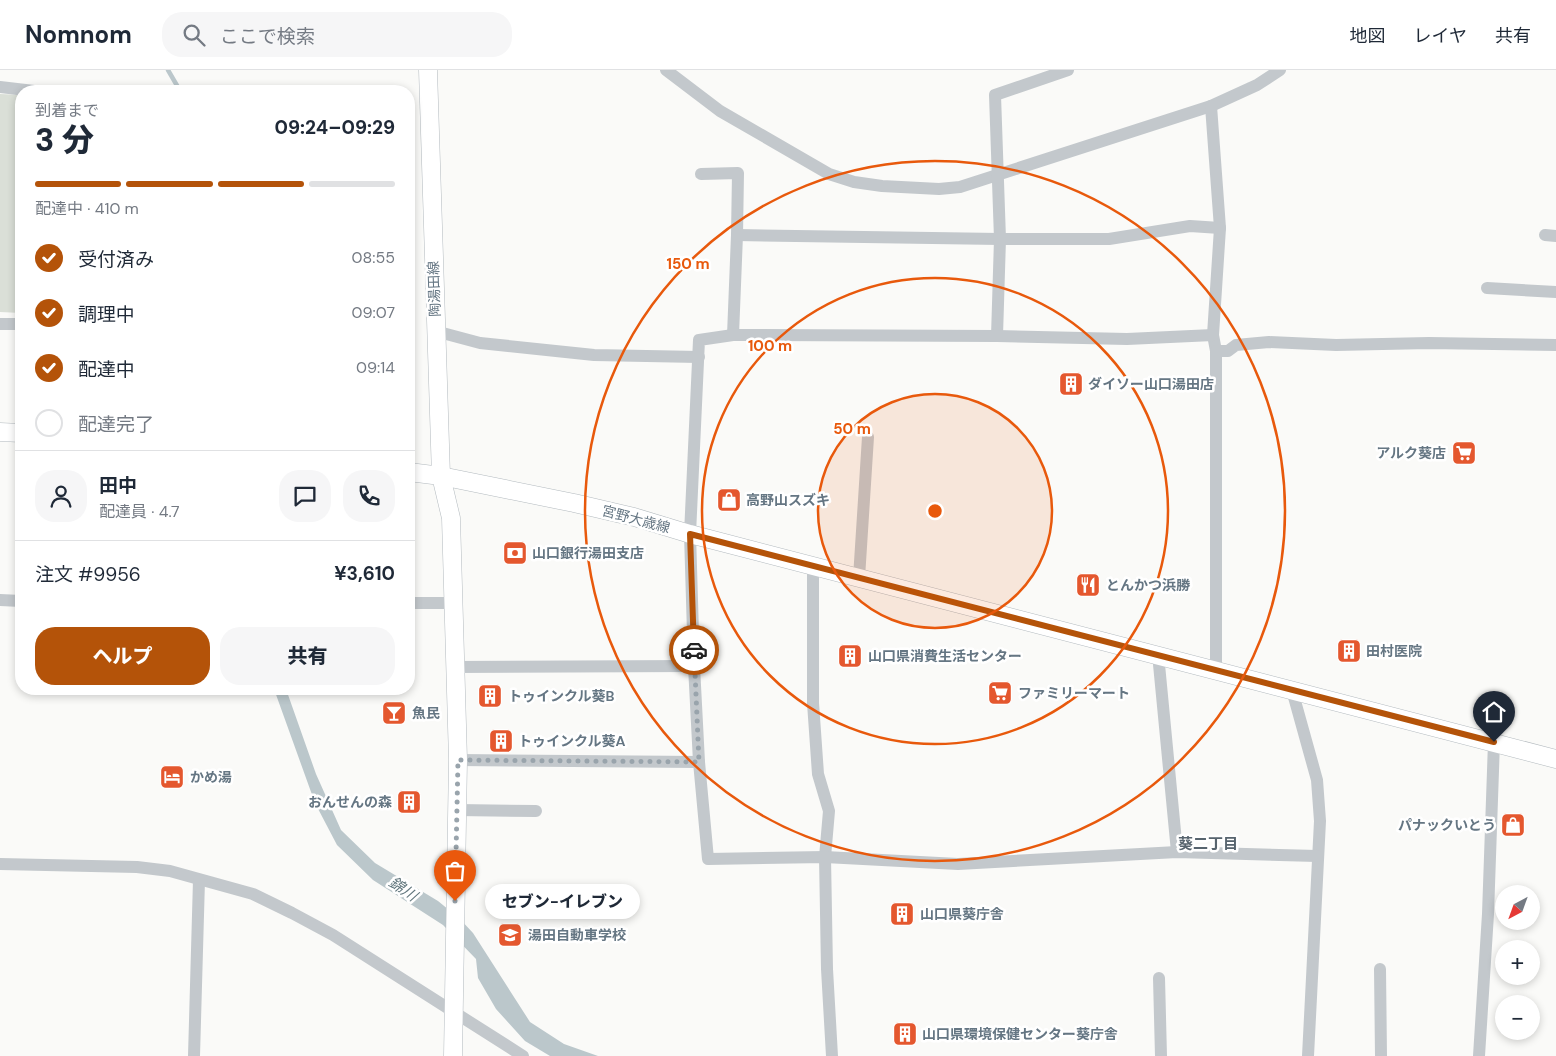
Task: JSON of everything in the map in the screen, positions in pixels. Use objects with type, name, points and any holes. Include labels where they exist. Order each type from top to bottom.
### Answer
[{"type":"main road","name":"陶湯田線","points":[[428,70],[441,476],[451,518],[458,760],[452,1056]]},
{"type":"main road","points":[[0,432],[15,433]]},
{"type":"main road","points":[[415,473],[441,476]]},
{"type":"main road","name":"宮野大歳線","points":[[441,476],[634,517],[690,534],[1556,758]]},
{"type":"street","points":[[666,70],[720,111],[829,174],[854,182],[939,189],[960,187],[998,173],[1065,154],[1211,106],[1257,85],[1280,70]]},
{"type":"street","points":[[997,336],[1000,239],[995,95],[1068,70]]},
{"type":"street","points":[[0,87],[15,89]]},
{"type":"street","points":[[1211,106],[1220,228],[1212,335],[1216,351],[1216,670]]},
{"type":"street","points":[[702,174],[738,173],[733,335]]},
{"type":"street","points":[[737,235],[1109,239],[1190,226],[1220,228]]},
{"type":"street","points":[[1487,288],[1556,292]]},
{"type":"street","points":[[0,324],[15,324]]},
{"type":"street","points":[[435,331],[480,343],[594,354],[699,357]]},
{"type":"street","points":[[1212,335],[1128,339],[997,336],[733,335],[699,340],[690,534],[699,762],[708,859],[825,857],[958,864],[1177,852],[1317,856]]},
{"type":"street","points":[[1216,351],[1228,351],[1236,344],[1269,342],[1336,345],[1429,343],[1556,345]]},
{"type":"street","points":[[859,578],[868,437]]},
{"type":"street","points":[[813,565],[813,703],[818,774],[829,810],[825,857],[832,1056]]},
{"type":"street","points":[[0,600],[15,601]]},
{"type":"street","points":[[415,603],[453,603]]},
{"type":"street","points":[[1158,654],[1177,852]]},
{"type":"street","points":[[454,667],[694,666]]},
{"type":"street","points":[[1292,690],[1318,780],[1320,821],[1308,1056]]},
{"type":"street","points":[[1479,1056],[1488,914],[1494,742]]},
{"type":"street","points":[[458,760],[699,762]]},
{"type":"street","points":[[457,810],[536,811]]},
{"type":"street","points":[[0,864],[137,867],[170,871],[253,894],[333,935],[523,1056]]},
{"type":"street","points":[[194,1056],[199,880]]},
{"type":"street","points":[[1380,969],[1381,1056]]},
{"type":"street","points":[[1159,978],[1161,1056]]},
{"type":"shaded area","points":[[0,94],[15,95],[15,313],[0,312]]},
{"type":"water","name":"錦川","points":[[276,695],[288,695],[316,774],[341,830],[375,863],[438,901],[460,919],[473,933],[530,1022],[564,1044],[598,1056],[550,1056],[525,1041],[496,1009],[478,978],[476,959],[443,925],[373,880],[337,845],[315,803]]},
{"type":"waterway","points":[[168,70],[177,85]]},
{"type":"way so far","points":[[455,901],[458,760],[699,762],[694,650]]},
{"type":"place","name":"ダイソー山口湯田店","points":[[1071,384]]},
{"type":"place","name":"アルク葵店","points":[[1464,453]]},
{"type":"place","name":"高野山スズキ","points":[[729,500]]},
{"type":"place","name":"山口銀行湯田支店","points":[[515,553]]},
{"type":"place","name":"とんかつ浜勝","points":[[1088,585]]},
{"type":"place","name":"田村医院","points":[[1349,651]]},
{"type":"place","name":"山口県消費生活センター","points":[[850,656]]},
{"type":"place","name":"ファミリーマート","points":[[1000,693]]},
{"type":"place","name":"トゥインクル葵B","points":[[490,696]]},
{"type":"place","name":"魚民","points":[[394,713]]},
{"type":"place","name":"トゥインクル葵A","points":[[501,741]]},
{"type":"place","name":"かめ湯","points":[[172,777]]},
{"type":"place","name":"おんせんの森","points":[[409,802]]},
{"type":"place","name":"パナックいとう","points":[[1513,825]]},
{"type":"place","name":"セブン-イレブン","points":[[455,901]]},
{"type":"place","name":"山口県葵庁舎","points":[[902,914]]},
{"type":"place","name":"湯田自動車学校","points":[[510,935]]},
{"type":"place","name":"山口県環境保健センター葵庁舎","points":[[905,1034]]},
{"type":"district","name":"葵二丁目","points":[[1208,844]]},
{"type":"route","points":[[694,650],[690,534],[1494,742]]}]
